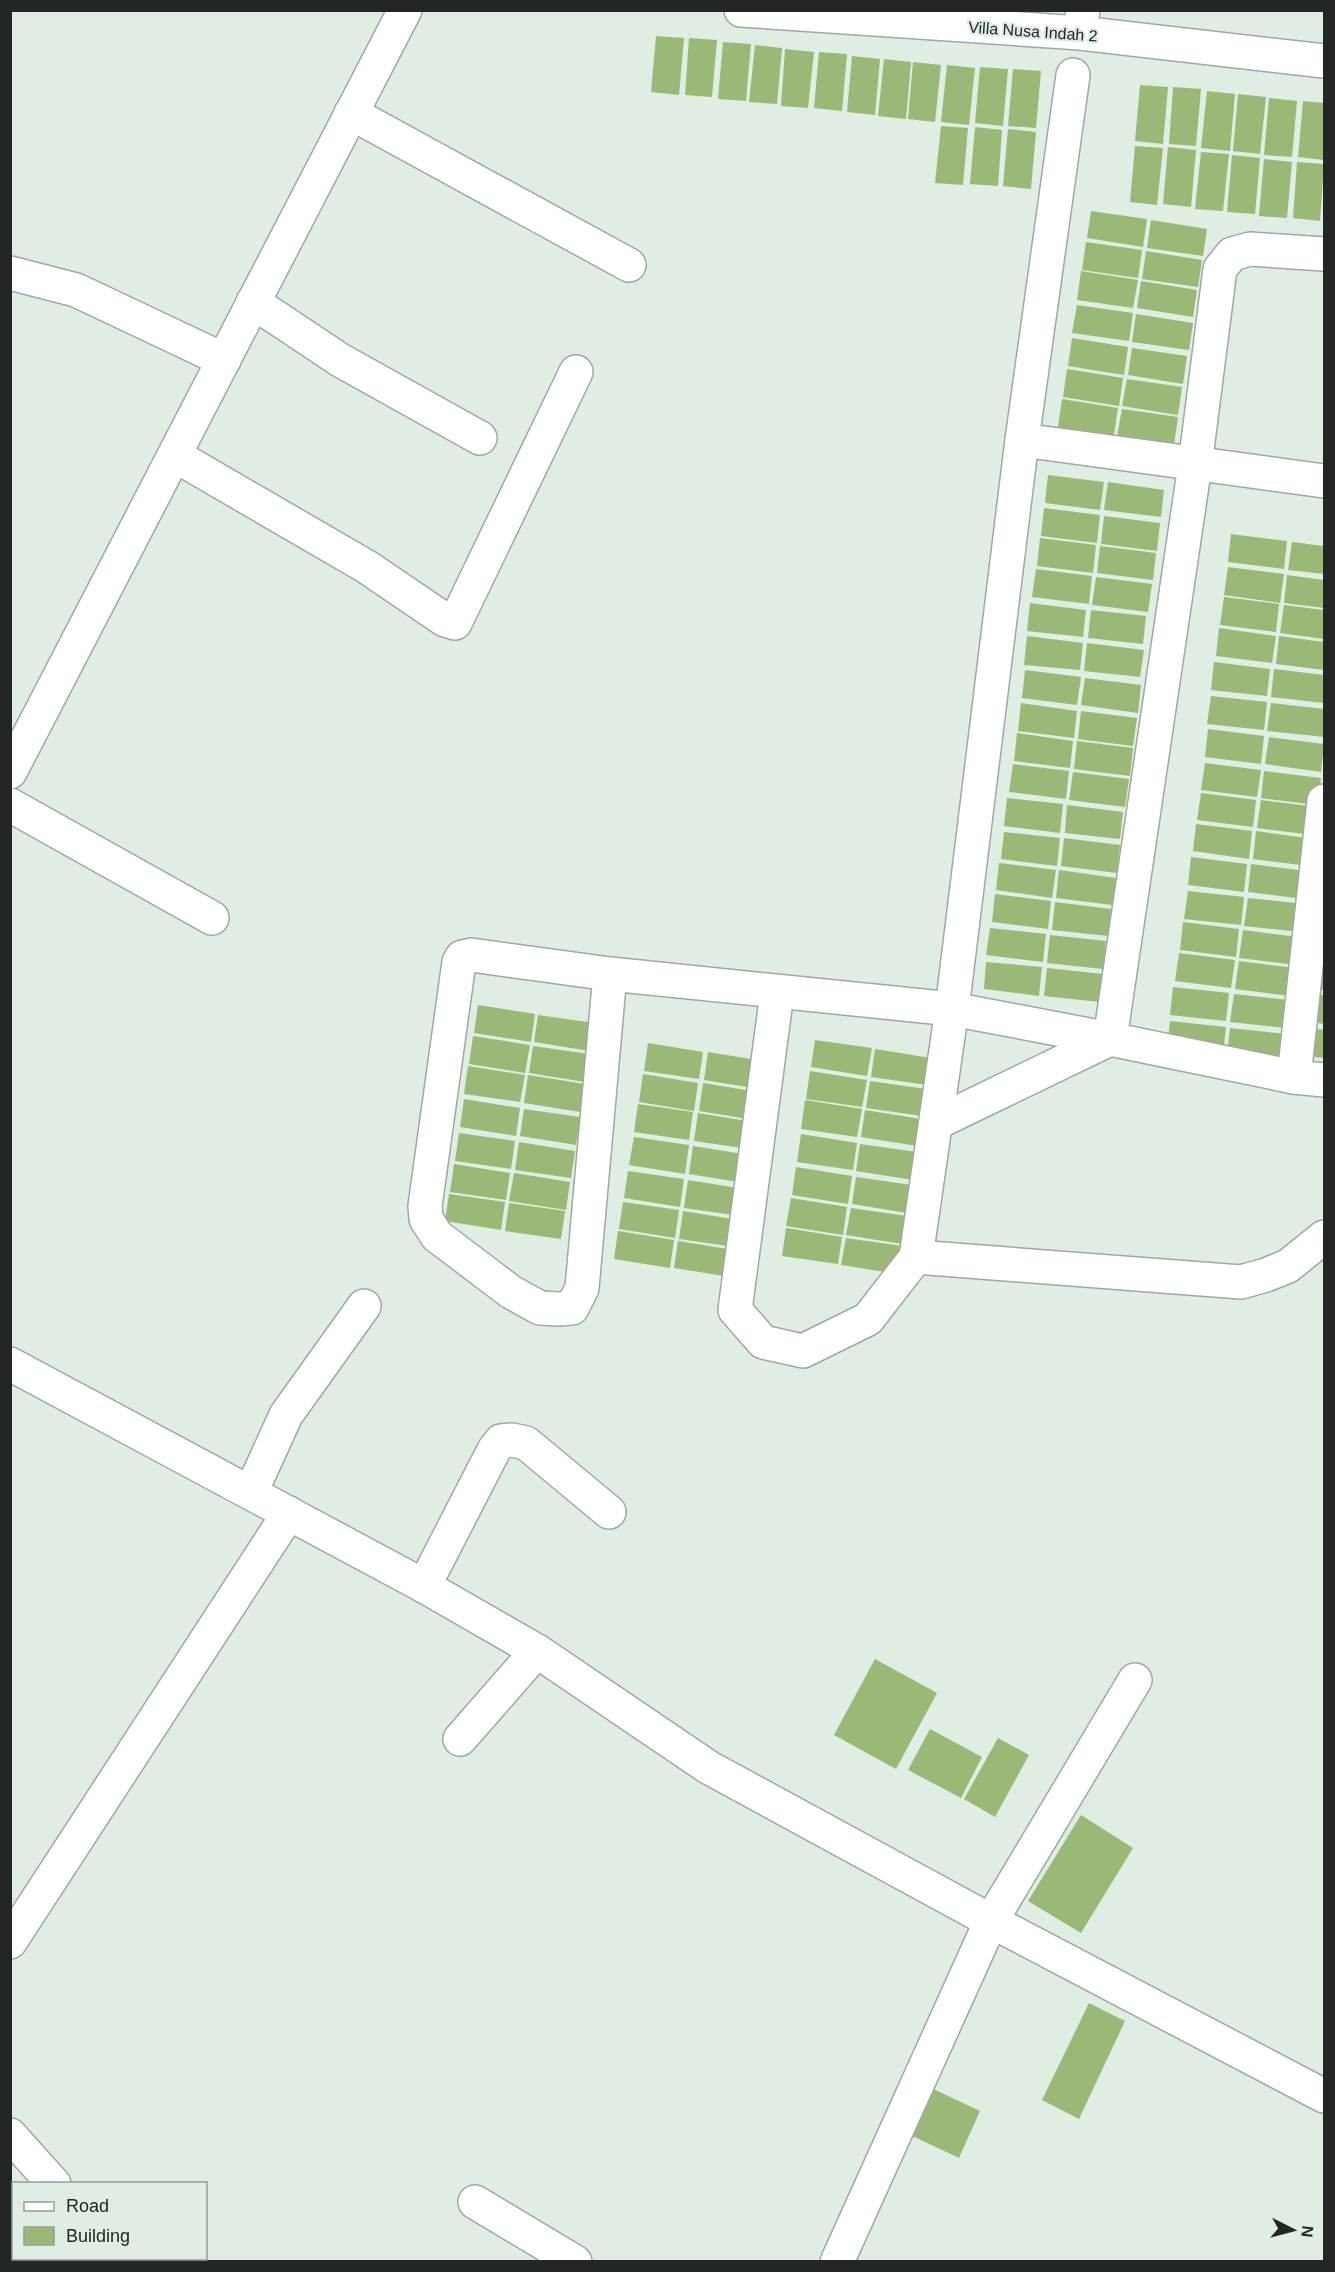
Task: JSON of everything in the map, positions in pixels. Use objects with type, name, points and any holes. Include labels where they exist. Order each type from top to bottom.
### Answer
[{"type":"street","points":[[10,772],[176,456],[253,302],[405,10]]},
{"type":"street","name":"Villa Nusa Indah 2","points":[[741,10],[1081,22],[1324,61]]},
{"type":"street","points":[[777,993],[735,1310],[763,1342],[803,1351],[868,1319],[916,1257],[952,1010],[1022,440],[1073,75]]},
{"type":"street","points":[[351,113],[629,265]]},
{"type":"street","points":[[1110,1039],[1195,465],[1220,269],[1232,254],[1250,249],[1324,254]]},
{"type":"street","points":[[10,273],[76,290],[224,360]]},
{"type":"street","points":[[253,302],[340,360],[480,438]]},
{"type":"street","points":[[176,456],[367,567],[445,620],[455,623],[576,372]]},
{"type":"street","points":[[1022,440],[1324,481]]},
{"type":"street","points":[[610,974],[582,1288],[572,1308],[558,1310],[540,1308],[511,1292],[437,1236],[426,1219],[425,1206],[459,962],[462,957],[471,955],[610,974],[952,1010],[1309,1079],[1324,801]]},
{"type":"street","points":[[10,805],[212,918]]},
{"type":"street","points":[[936,1123],[1110,1039]]},
{"type":"street","points":[[916,1257],[1240,1282],[1288,1266],[1324,1237]]},
{"type":"street","points":[[251,1492],[286,1415],[364,1306]]},
{"type":"street","points":[[10,1364],[424,1586],[537,1651],[708,1767],[991,1921],[1324,2096]]},
{"type":"street","points":[[424,1586],[494,1449],[501,1441],[512,1440],[526,1443],[609,1512]]},
{"type":"street","points":[[10,1942],[289,1513]]},
{"type":"street","points":[[460,1740],[537,1651]]},
{"type":"street","points":[[837,2262],[991,1921],[1135,1680]]},
{"type":"street","points":[[10,2135],[52,2182]]},
{"type":"street","points":[[475,2202],[575,2262]]},
{"type":"building","points":[[656,36],[684,38],[679,95],[651,92]]},
{"type":"building","points":[[689,38],[717,40],[712,97],[685,95]]},
{"type":"building","points":[[723,42],[751,44],[746,101],[718,99]]},
{"type":"building","points":[[755,45],[782,48],[777,104],[749,102]]},
{"type":"building","points":[[785,49],[814,52],[808,108],[781,106]]},
{"type":"building","points":[[819,52],[847,54],[842,111],[814,108]]},
{"type":"building","points":[[852,56],[880,59],[875,115],[847,112]]},
{"type":"building","points":[[884,59],[911,62],[906,119],[878,116]]},
{"type":"building","points":[[913,62],[941,65],[935,122],[908,119]]},
{"type":"building","points":[[947,65],[975,68],[969,125],[941,122]]},
{"type":"building","points":[[980,67],[1008,69],[1003,126],[975,123]]},
{"type":"building","points":[[1013,69],[1041,71],[1036,128],[1008,126]]},
{"type":"building","points":[[1140,85],[1168,87],[1163,144],[1135,141]]},
{"type":"building","points":[[1173,87],[1201,89],[1196,146],[1169,144]]},
{"type":"building","points":[[1207,91],[1235,94],[1230,151],[1201,148]]},
{"type":"building","points":[[1238,94],[1266,97],[1260,154],[1233,151]]},
{"type":"building","points":[[1269,98],[1297,101],[1292,157],[1264,155]]},
{"type":"building","points":[[1303,101],[1324,103],[1324,160],[1298,157]]},
{"type":"building","points":[[941,126],[968,128],[963,185],[935,183]]},
{"type":"building","points":[[975,127],[1002,130],[998,186],[970,184]]},
{"type":"building","points":[[1008,129],[1036,132],[1031,189],[1003,186]]},
{"type":"building","points":[[1135,146],[1163,148],[1157,205],[1130,202]]},
{"type":"building","points":[[1168,147],[1196,150],[1191,207],[1163,204]]},
{"type":"building","points":[[1201,152],[1229,154],[1223,211],[1195,209]]},
{"type":"building","points":[[1232,155],[1260,158],[1255,214],[1227,212]]},
{"type":"building","points":[[1264,159],[1292,162],[1287,218],[1259,216]]},
{"type":"building","points":[[1297,162],[1324,164],[1320,221],[1293,218]]},
{"type":"building","points":[[1091,211],[1147,219],[1143,247],[1087,238]]},
{"type":"building","points":[[1151,220],[1207,229],[1203,256],[1147,248]]},
{"type":"building","points":[[1086,242],[1142,250],[1138,278],[1082,270]]},
{"type":"building","points":[[1146,251],[1202,260],[1198,287],[1142,279]]},
{"type":"building","points":[[1081,271],[1138,280],[1133,308],[1077,300]]},
{"type":"building","points":[[1141,281],[1197,290],[1193,317],[1137,308]]},
{"type":"building","points":[[1077,305],[1133,313],[1129,341],[1072,333]]},
{"type":"building","points":[[1136,314],[1193,323],[1189,350],[1132,342]]},
{"type":"building","points":[[1072,338],[1128,347],[1124,375],[1068,366]]},
{"type":"building","points":[[1132,348],[1187,356],[1183,384],[1128,375]]},
{"type":"building","points":[[1067,369],[1123,378],[1119,406],[1063,397]]},
{"type":"building","points":[[1127,379],[1182,387],[1178,415],[1122,406]]},
{"type":"building","points":[[1062,399],[1118,408],[1114,435],[1058,427]]},
{"type":"building","points":[[1122,409],[1178,417],[1174,445],[1117,436]]},
{"type":"building","points":[[1048,475],[1104,482],[1100,510],[1045,503]]},
{"type":"building","points":[[1108,482],[1164,490],[1161,517],[1104,510]]},
{"type":"building","points":[[1044,508],[1100,515],[1097,543],[1041,536]]},
{"type":"building","points":[[1104,516],[1160,523],[1157,551],[1101,544]]},
{"type":"building","points":[[1231,534],[1287,541],[1284,569],[1228,562]]},
{"type":"building","points":[[1040,538],[1096,545],[1093,573],[1037,566]]},
{"type":"building","points":[[1292,542],[1324,546],[1324,574],[1288,570]]},
{"type":"building","points":[[1100,546],[1156,553],[1153,580],[1097,573]]},
{"type":"building","points":[[1228,567],[1284,574],[1280,603],[1224,595]]},
{"type":"building","points":[[1036,569],[1092,576],[1089,604],[1032,597]]},
{"type":"building","points":[[1287,575],[1324,580],[1324,608],[1284,603]]},
{"type":"building","points":[[1096,577],[1152,584],[1148,612],[1092,605]]},
{"type":"building","points":[[1224,597],[1279,604],[1276,632],[1220,625]]},
{"type":"building","points":[[1030,603],[1086,610],[1083,637],[1027,631]]},
{"type":"building","points":[[1284,605],[1324,610],[1324,639],[1280,633]]},
{"type":"building","points":[[1091,610],[1146,616],[1143,644],[1088,638]]},
{"type":"building","points":[[1219,628],[1276,636],[1272,663],[1216,656]]},
{"type":"building","points":[[1027,636],[1083,643],[1080,670],[1024,665]]},
{"type":"building","points":[[1279,636],[1324,642],[1324,670],[1276,664]]},
{"type":"building","points":[[1087,643],[1144,650],[1140,677],[1084,671]]},
{"type":"building","points":[[1214,662],[1270,669],[1267,696],[1211,690]]},
{"type":"building","points":[[1274,669],[1324,675],[1324,703],[1271,697]]},
{"type":"building","points":[[1025,670],[1081,677],[1077,705],[1022,698]]},
{"type":"building","points":[[1085,678],[1141,685],[1138,713],[1081,705]]},
{"type":"building","points":[[1211,696],[1267,702],[1264,730],[1207,724]]},
{"type":"building","points":[[1021,703],[1077,711],[1074,738],[1018,731]]},
{"type":"building","points":[[1271,703],[1324,709],[1324,737],[1267,731]]},
{"type":"building","points":[[1081,711],[1137,718],[1133,746],[1078,739]]},
{"type":"building","points":[[1208,729],[1264,736],[1261,764],[1205,757]]},
{"type":"building","points":[[1017,733],[1073,741],[1070,768],[1014,761]]},
{"type":"building","points":[[1269,737],[1324,744],[1321,772],[1265,764]]},
{"type":"building","points":[[1077,741],[1133,748],[1130,776],[1074,769]]},
{"type":"building","points":[[1205,763],[1261,770],[1257,797],[1201,790]]},
{"type":"building","points":[[1013,764],[1069,771],[1066,799],[1009,792]]},
{"type":"building","points":[[1264,771],[1321,778],[1317,805],[1261,798]]},
{"type":"building","points":[[1073,772],[1129,779],[1125,807],[1069,800]]},
{"type":"building","points":[[1201,793],[1256,800],[1253,827],[1197,820]]},
{"type":"building","points":[[1007,798],[1063,804],[1060,833],[1004,826]]},
{"type":"building","points":[[1261,800],[1317,807],[1313,835],[1257,828]]},
{"type":"building","points":[[1067,805],[1123,812],[1120,839],[1065,833]]},
{"type":"building","points":[[1196,824],[1252,831],[1249,859],[1193,851]]},
{"type":"building","points":[[1256,831],[1313,839],[1309,866],[1253,859]]},
{"type":"building","points":[[1004,832],[1060,838],[1057,866],[1001,859]]},
{"type":"building","points":[[1064,838],[1120,845],[1117,873],[1061,866]]},
{"type":"building","points":[[1191,857],[1247,864],[1244,892],[1188,885]]},
{"type":"building","points":[[999,863],[1056,870],[1052,898],[996,890]]},
{"type":"building","points":[[1251,864],[1307,871],[1304,899],[1248,892]]},
{"type":"building","points":[[1059,870],[1116,878],[1112,905],[1056,898]]},
{"type":"building","points":[[1188,891],[1244,897],[1241,925],[1184,919]]},
{"type":"building","points":[[995,894],[1051,901],[1048,929],[992,922]]},
{"type":"building","points":[[1248,898],[1304,904],[1301,932],[1244,926]]},
{"type":"building","points":[[1055,902],[1111,909],[1108,936],[1052,930]]},
{"type":"building","points":[[1183,922],[1239,929],[1236,957],[1180,950]]},
{"type":"building","points":[[990,928],[1046,934],[1043,962],[986,955]]},
{"type":"building","points":[[1243,930],[1299,937],[1296,965],[1239,958]]},
{"type":"building","points":[[1050,935],[1106,941],[1103,969],[1047,963]]},
{"type":"building","points":[[1179,953],[1235,960],[1231,988],[1175,981]]},
{"type":"building","points":[[1239,961],[1295,968],[1291,996],[1235,989]]},
{"type":"building","points":[[1320,961],[1324,961],[1324,990],[1316,989]]},
{"type":"building","points":[[986,962],[1042,967],[1039,996],[984,989]]},
{"type":"building","points":[[1047,968],[1103,974],[1100,1002],[1044,996]]},
{"type":"building","points":[[1173,987],[1229,993],[1226,1021],[1170,1015]]},
{"type":"building","points":[[1234,994],[1289,1000],[1286,1028],[1230,1022]]},
{"type":"building","points":[[1314,994],[1324,995],[1324,1024],[1311,1022]]},
{"type":"building","points":[[478,1005],[535,1014],[531,1042],[474,1033]]},
{"type":"building","points":[[538,1015],[594,1023],[590,1051],[534,1042]]},
{"type":"building","points":[[1170,1021],[1226,1027],[1223,1055],[1167,1048]]},
{"type":"building","points":[[1230,1028],[1286,1034],[1283,1062],[1227,1055]]},
{"type":"building","points":[[1311,1028],[1324,1030],[1324,1058],[1308,1056]]},
{"type":"building","points":[[473,1036],[530,1045],[525,1073],[469,1064]]},
{"type":"building","points":[[815,1040],[872,1048],[867,1076],[811,1067]]},
{"type":"building","points":[[648,1043],[703,1052],[699,1079],[644,1071]]},
{"type":"building","points":[[533,1046],[589,1054],[585,1082],[529,1073]]},
{"type":"building","points":[[875,1049],[931,1058],[927,1085],[871,1077]]},
{"type":"building","points":[[708,1052],[763,1061],[759,1089],[704,1080]]},
{"type":"building","points":[[468,1066],[525,1075],[520,1102],[464,1094]]},
{"type":"building","points":[[810,1071],[867,1080],[862,1107],[806,1099]]},
{"type":"building","points":[[643,1074],[698,1083],[694,1111],[639,1102]]},
{"type":"building","points":[[528,1075],[585,1084],[580,1112],[524,1103]]},
{"type":"building","points":[[870,1081],[926,1089],[922,1116],[866,1108]]},
{"type":"building","points":[[703,1083],[758,1092],[754,1120],[699,1111]]},
{"type":"building","points":[[464,1099],[520,1108],[516,1136],[460,1127]]},
{"type":"building","points":[[805,1100],[862,1109],[857,1137],[801,1129]]},
{"type":"building","points":[[638,1104],[693,1112],[689,1140],[634,1132]]},
{"type":"building","points":[[524,1109],[580,1117],[576,1145],[520,1136]]},
{"type":"building","points":[[865,1110],[921,1119],[917,1146],[861,1137]]},
{"type":"building","points":[[698,1113],[753,1122],[749,1149],[694,1141]]},
{"type":"building","points":[[459,1133],[515,1141],[511,1169],[455,1161]]},
{"type":"building","points":[[801,1134],[857,1143],[853,1170],[797,1162]]},
{"type":"building","points":[[634,1137],[689,1145],[685,1174],[629,1165]]},
{"type":"building","points":[[519,1142],[575,1151],[571,1178],[515,1170]]},
{"type":"building","points":[[860,1144],[917,1152],[913,1180],[856,1171]]},
{"type":"building","points":[[693,1146],[749,1155],[744,1183],[689,1174]]},
{"type":"building","points":[[454,1164],[510,1173],[506,1200],[450,1192]]},
{"type":"building","points":[[796,1167],[852,1176],[848,1204],[792,1195]]},
{"type":"building","points":[[628,1171],[684,1179],[680,1207],[624,1198]]},
{"type":"building","points":[[514,1173],[570,1182],[566,1210],[509,1201]]},
{"type":"building","points":[[856,1177],[912,1185],[907,1213],[852,1204]]},
{"type":"building","points":[[688,1180],[744,1189],[740,1216],[684,1208]]},
{"type":"building","points":[[449,1194],[505,1202],[501,1230],[445,1221]]},
{"type":"building","points":[[791,1198],[847,1207],[843,1235],[786,1226]]},
{"type":"building","points":[[623,1202],[679,1210],[675,1238],[619,1229]]},
{"type":"building","points":[[509,1203],[565,1211],[561,1239],[505,1231]]},
{"type":"building","points":[[851,1208],[907,1216],[902,1244],[846,1235]]},
{"type":"building","points":[[683,1211],[739,1220],[735,1247],[679,1239]]},
{"type":"building","points":[[786,1228],[842,1237],[838,1264],[782,1256]]},
{"type":"building","points":[[618,1231],[674,1240],[670,1268],[614,1259]]},
{"type":"building","points":[[846,1238],[902,1246],[898,1274],[841,1265]]},
{"type":"building","points":[[678,1241],[734,1250],[730,1277],[674,1268]]},
{"type":"building","points":[[875,1659],[937,1693],[896,1769],[834,1735]]},
{"type":"building","points":[[930,1729],[982,1757],[961,1798],[908,1770]]},
{"type":"building","points":[[998,1738],[1029,1755],[995,1817],[964,1799]]},
{"type":"building","points":[[1081,1815],[1133,1848],[1081,1933],[1028,1901]]},
{"type":"building","points":[[1089,2003],[1125,2021],[1079,2119],[1042,2100]]},
{"type":"building","points":[[927,2086],[980,2111],[959,2158],[906,2133]]},
{"type":"building","points":[[10,2195],[12,2197],[12,2230],[10,2232]]},
{"type":"building","points":[[12,2237],[12,2260],[28,2260],[26,2262],[10,2262],[10,2238]]},
{"type":"building","points":[[36,2260],[62,2260],[64,2262],[35,2262]]}]
